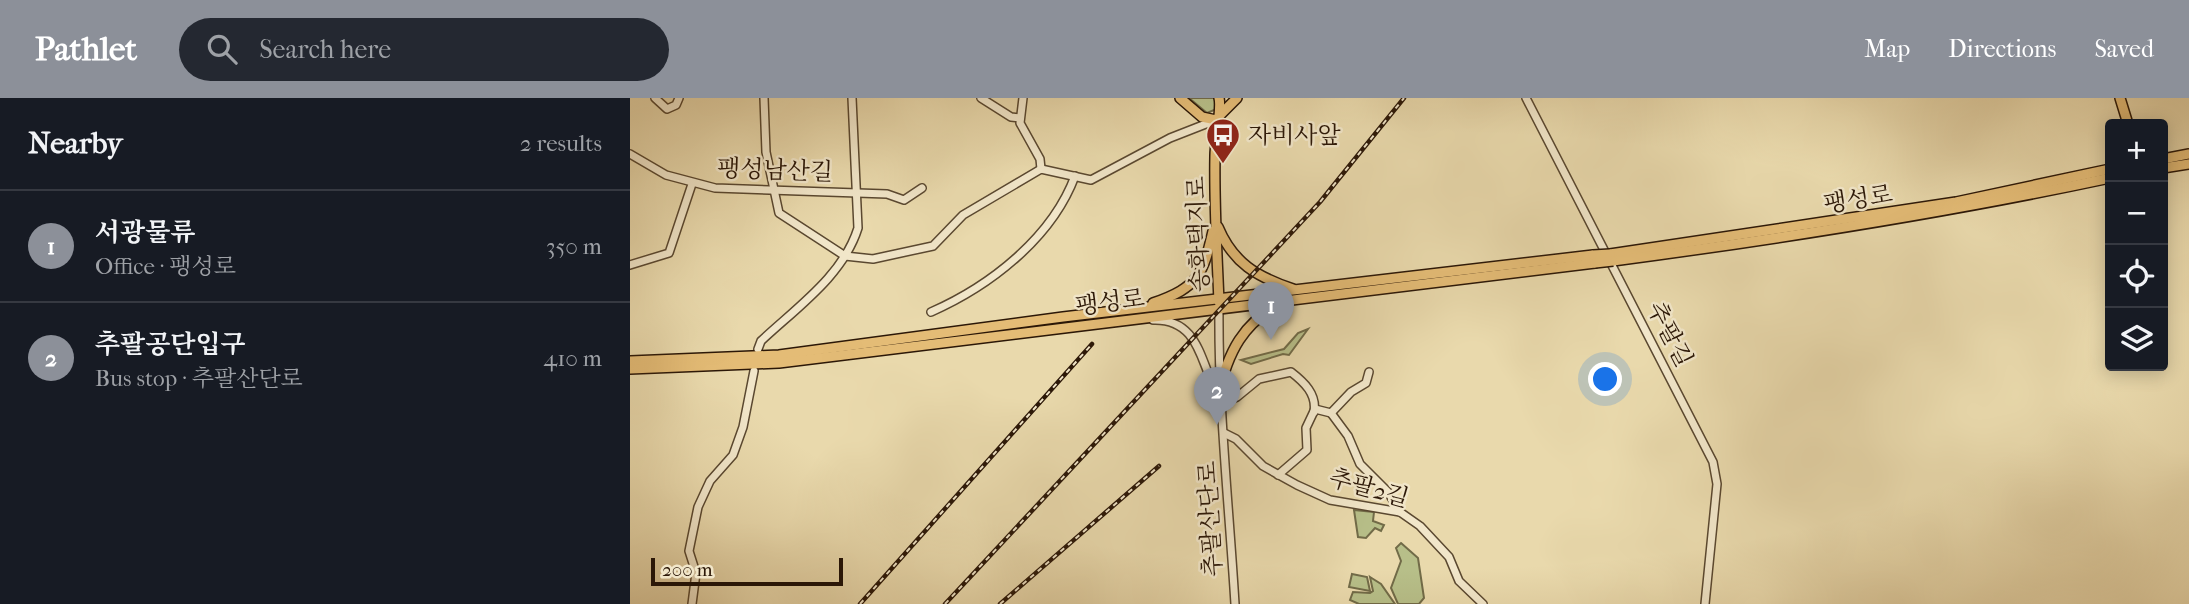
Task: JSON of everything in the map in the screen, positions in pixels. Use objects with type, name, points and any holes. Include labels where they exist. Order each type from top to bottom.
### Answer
[{"type":"main road","points":[[1180,98],[1202,117],[1216,120],[1237,98]]},
{"type":"main road","name":"송화택지로","points":[[1219,98],[1221,111],[1216,120],[1219,303]]},
{"type":"main road","points":[[2120,98],[2126,119]]},
{"type":"main road","points":[[2168,159],[2189,154]]},
{"type":"main road","points":[[2168,161],[2189,164]]},
{"type":"main road","name":"팽성로","points":[[1612,257],[1920,209],[2105,170]]},
{"type":"main road","name":"팽성로","points":[[630,361],[779,355],[1594,259],[1754,243],[1986,205],[2105,179]]},
{"type":"main road","points":[[1216,223],[1228,248],[1245,267],[1295,295]]},
{"type":"main road","points":[[1130,314],[1164,299],[1196,278],[1208,260],[1216,223]]},
{"type":"main road","points":[[1218,396],[1229,359],[1242,334],[1261,314],[1295,295]]},
{"type":"main road","name":"팽성로","points":[[630,369],[779,363],[1130,314]]},
{"type":"street","points":[[655,98],[667,109],[676,105],[679,98]]},
{"type":"street","points":[[764,98],[766,152],[779,213],[845,256],[873,259],[933,246],[963,215],[1041,169],[1091,180],[1170,138],[1216,120]]},
{"type":"street","points":[[758,349],[761,341],[819,288],[852,247],[858,228],[858,193],[852,98]]},
{"type":"street","points":[[981,98],[1011,117],[1020,118]]},
{"type":"street","points":[[1023,98],[1020,118],[1041,169]]},
{"type":"street","name":"추팔길","points":[[1526,98],[1713,462],[1717,484],[1705,604]]},
{"type":"street","name":"팽성남산길","points":[[630,154],[666,175],[715,188],[887,194],[904,200],[922,188]]},
{"type":"street","points":[[931,312],[947,306],[986,280],[1047,228],[1075,176]]},
{"type":"street","points":[[630,265],[670,253],[692,184]]},
{"type":"street","name":"추팔산단로","points":[[1219,303],[1218,396],[1224,433],[1235,604]]},
{"type":"street","points":[[1130,314],[1136,322],[1166,321],[1185,332],[1200,351],[1218,396],[1227,401],[1237,397],[1259,379],[1291,372],[1308,388],[1315,405],[1306,428],[1307,450],[1278,475]]},
{"type":"street","points":[[692,604],[696,573],[689,551],[698,507],[710,481],[733,456],[746,416],[754,371]]},
{"type":"street","points":[[1331,413],[1351,392],[1366,383],[1368,372]]},
{"type":"street","points":[[1314,412],[1315,409],[1331,413],[1348,436],[1360,464],[1388,492],[1400,512]]},
{"type":"street","name":"추팔2길","points":[[1224,433],[1236,439],[1263,466],[1330,500],[1400,512],[1437,542],[1449,557],[1459,581],[1483,604]]},
{"type":"green space","points":[[1189,98],[1216,98],[1219,108],[1207,113]]},
{"type":"green space","points":[[1308,329],[1289,355],[1283,354],[1251,364],[1241,360],[1284,349],[1298,333]]},
{"type":"green space","points":[[1354,510],[1374,512],[1373,521],[1384,525],[1381,531],[1375,528],[1366,538],[1358,537]]},
{"type":"green space","points":[[1401,543],[1418,558],[1424,598],[1419,604],[1398,604],[1391,588],[1401,561],[1396,548]]},
{"type":"green space","points":[[1352,574],[1367,577],[1370,591],[1349,587]]},
{"type":"green space","points":[[1370,577],[1381,584],[1395,604],[1359,604],[1350,600],[1353,592],[1373,591]]},
{"type":"railway","points":[[945,604],[1320,202],[1404,98]]},
{"type":"railway","points":[[860,604],[1092,344]]},
{"type":"railway","points":[[1000,604],[1159,466]]},
{"type":"place","name":"자비사앞","points":[[1223,165]]},
{"type":"place","name":"서광물류","points":[[1271,340]]},
{"type":"place","name":"추팔공단입구","points":[[1217,425]]}]
